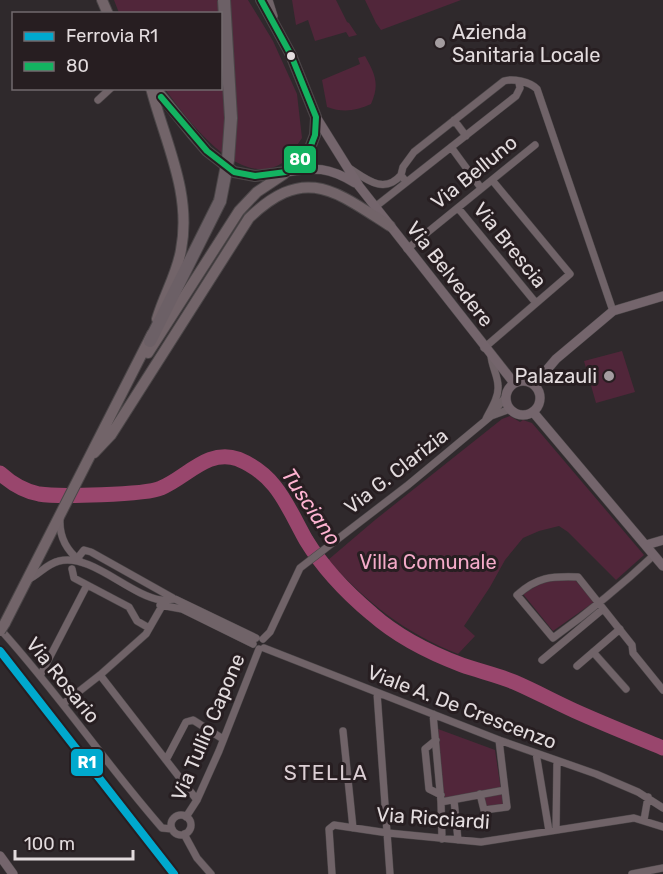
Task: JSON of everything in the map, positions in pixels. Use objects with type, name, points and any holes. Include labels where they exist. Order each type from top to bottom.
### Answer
[{"type":"highway","points":[[150,341],[220,201],[228,160],[231,118],[224,0]]},
{"type":"main road","name":"Via Belvedere","points":[[261,0],[276,25],[306,89],[316,117],[345,165],[407,249],[514,383]]},
{"type":"main road","points":[[2,628],[62,506],[150,341],[161,305],[174,278],[182,248],[184,208],[180,180],[154,90]]},
{"type":"main road","name":"Via Belvedere","points":[[155,90],[200,143],[234,172],[255,176],[305,169],[323,169],[338,173],[359,186]]},
{"type":"main road","points":[[135,369],[156,345],[208,257],[239,211],[257,192],[300,160],[309,148],[315,135],[316,117]]},
{"type":"main road","points":[[84,464],[111,435],[249,218],[266,201],[306,186],[323,188],[345,197],[390,226]]},
{"type":"main road","points":[[534,385],[556,359],[613,311],[663,296]]},
{"type":"main road","points":[[524,381],[534,385],[538,388],[540,399],[533,412],[522,415],[510,409],[506,396],[514,383],[524,381]]},
{"type":"main road","points":[[533,412],[663,566]]},
{"type":"main road","points":[[646,545],[663,540]]},
{"type":"main road","points":[[0,856],[13,874]]},
{"type":"street","points":[[269,0],[276,25]]},
{"type":"street","points":[[345,165],[368,181],[377,185],[386,185],[401,175],[403,167],[414,152],[504,81],[529,83],[537,89],[613,311]]},
{"type":"street","points":[[375,207],[516,96],[520,88],[519,82]]},
{"type":"street","points":[[98,100],[109,90]]},
{"type":"street","points":[[454,120],[466,136]]},
{"type":"street","name":"Via Belluno","points":[[407,249],[535,144]]},
{"type":"street","points":[[451,147],[481,188]]},
{"type":"street","points":[[401,175],[406,182]]},
{"type":"street","points":[[484,348],[570,274],[492,180]]},
{"type":"street","name":"Via Brescia","points":[[458,208],[536,303]]},
{"type":"street","points":[[484,422],[498,392],[491,356]]},
{"type":"street","name":"Via G. Clarizia","points":[[259,644],[270,632],[300,568],[408,485],[484,422],[506,396]]},
{"type":"street","name":"Via G. Clarizia","points":[[491,416],[510,409]]},
{"type":"street","points":[[62,506],[59,527],[63,542],[70,552],[81,559]]},
{"type":"street","name":"Viale A. De Crescenzo","points":[[81,559],[84,550],[91,552],[259,644]]},
{"type":"street","points":[[543,660],[654,555]]},
{"type":"street","name":"Viale A. De Crescenzo","points":[[26,580],[49,564],[61,560],[81,559],[162,606],[182,609],[377,693],[596,774],[648,797],[663,808]]},
{"type":"street","points":[[72,568],[74,578],[129,607],[137,621],[149,628]]},
{"type":"street","points":[[601,607],[553,638],[517,595],[530,584],[546,577],[578,577],[620,629],[632,645],[633,653],[663,690]]},
{"type":"street","points":[[40,676],[87,585]]},
{"type":"street","name":"Viale A. De Crescenzo","points":[[134,589],[161,600],[175,599]]},
{"type":"street","points":[[63,704],[146,634],[162,606]]},
{"type":"street","name":"Via Rosario","points":[[2,628],[162,828],[172,829]]},
{"type":"street","points":[[577,666],[620,629]]},
{"type":"street","name":"Via Tullio Capone","points":[[186,817],[197,800],[224,739],[259,644]]},
{"type":"street","points":[[593,652],[626,689]]},
{"type":"street","points":[[100,675],[197,800]]},
{"type":"street","points":[[377,693],[390,874]]},
{"type":"street","points":[[433,714],[441,799],[442,838]]},
{"type":"street","points":[[166,760],[186,722],[193,720],[224,739]]},
{"type":"street","points":[[343,730],[353,828]]},
{"type":"street","points":[[436,740],[425,749],[429,789],[441,799],[454,800],[505,790]]},
{"type":"street","points":[[480,794],[484,810],[507,807],[499,740]]},
{"type":"street","points":[[536,753],[553,831]]},
{"type":"street","points":[[553,831],[557,760]]},
{"type":"street","points":[[648,797],[644,820],[663,827]]},
{"type":"street","points":[[454,800],[458,840]]},
{"type":"street","points":[[186,817],[190,827],[184,834],[177,834],[172,829],[174,818],[186,817]]},
{"type":"street","name":"Via Ricciardi","points":[[332,874],[329,829],[334,825],[481,842],[634,818],[644,820]]},
{"type":"street","points":[[184,834],[197,858],[211,874]]},
{"type":"street","points":[[632,874],[662,870]]},
{"type":"green space","points":[[114,0],[248,0],[273,41],[297,94],[302,138],[287,159],[268,169],[251,168],[233,161],[201,134],[166,90],[222,90],[222,12],[119,12]]},
{"type":"green space","points":[[292,0],[336,0],[347,22],[357,35],[349,37],[346,32],[315,41],[308,20],[296,25]]},
{"type":"green space","points":[[365,0],[461,0],[381,30]]},
{"type":"green space","points":[[365,56],[376,85],[371,104],[349,110],[327,107],[322,80],[360,64],[358,58]]},
{"type":"green space","name":"Palazauli","points":[[622,351],[635,392],[596,403],[584,361]]},
{"type":"green space","name":"Villa Comunale","points":[[510,416],[520,422],[523,420],[532,423],[644,555],[616,580],[568,532],[559,526],[523,538],[505,560],[464,626],[475,636],[458,654],[420,636],[387,615],[357,590],[328,560],[502,419]]},
{"type":"green space","points":[[555,579],[575,580],[594,602],[553,631],[523,594],[540,584]]},
{"type":"green space","points":[[438,729],[495,750],[504,810],[482,813],[479,799],[444,804]]},
{"type":"waterway","name":"Tusciano","points":[[0,473],[18,486],[39,494],[121,494],[161,488],[217,457],[238,459],[272,483],[306,540],[336,580],[372,614],[393,630],[438,655],[514,682],[575,711],[663,748]]},
{"type":"rail line","name":"R1","points":[[0,651],[174,874]]},
{"type":"transit line","name":"80","points":[[161,97],[207,151],[234,172],[255,176],[286,172],[300,160],[310,148],[315,135],[316,117],[291,55],[261,0]]},
{"type":"place","name":"Azienda Sanitaria Locale","points":[[440,43]]},
{"type":"place","name":"Palazauli","points":[[609,376]]},
{"type":"district","name":"STELLA","points":[[326,773]]}]
